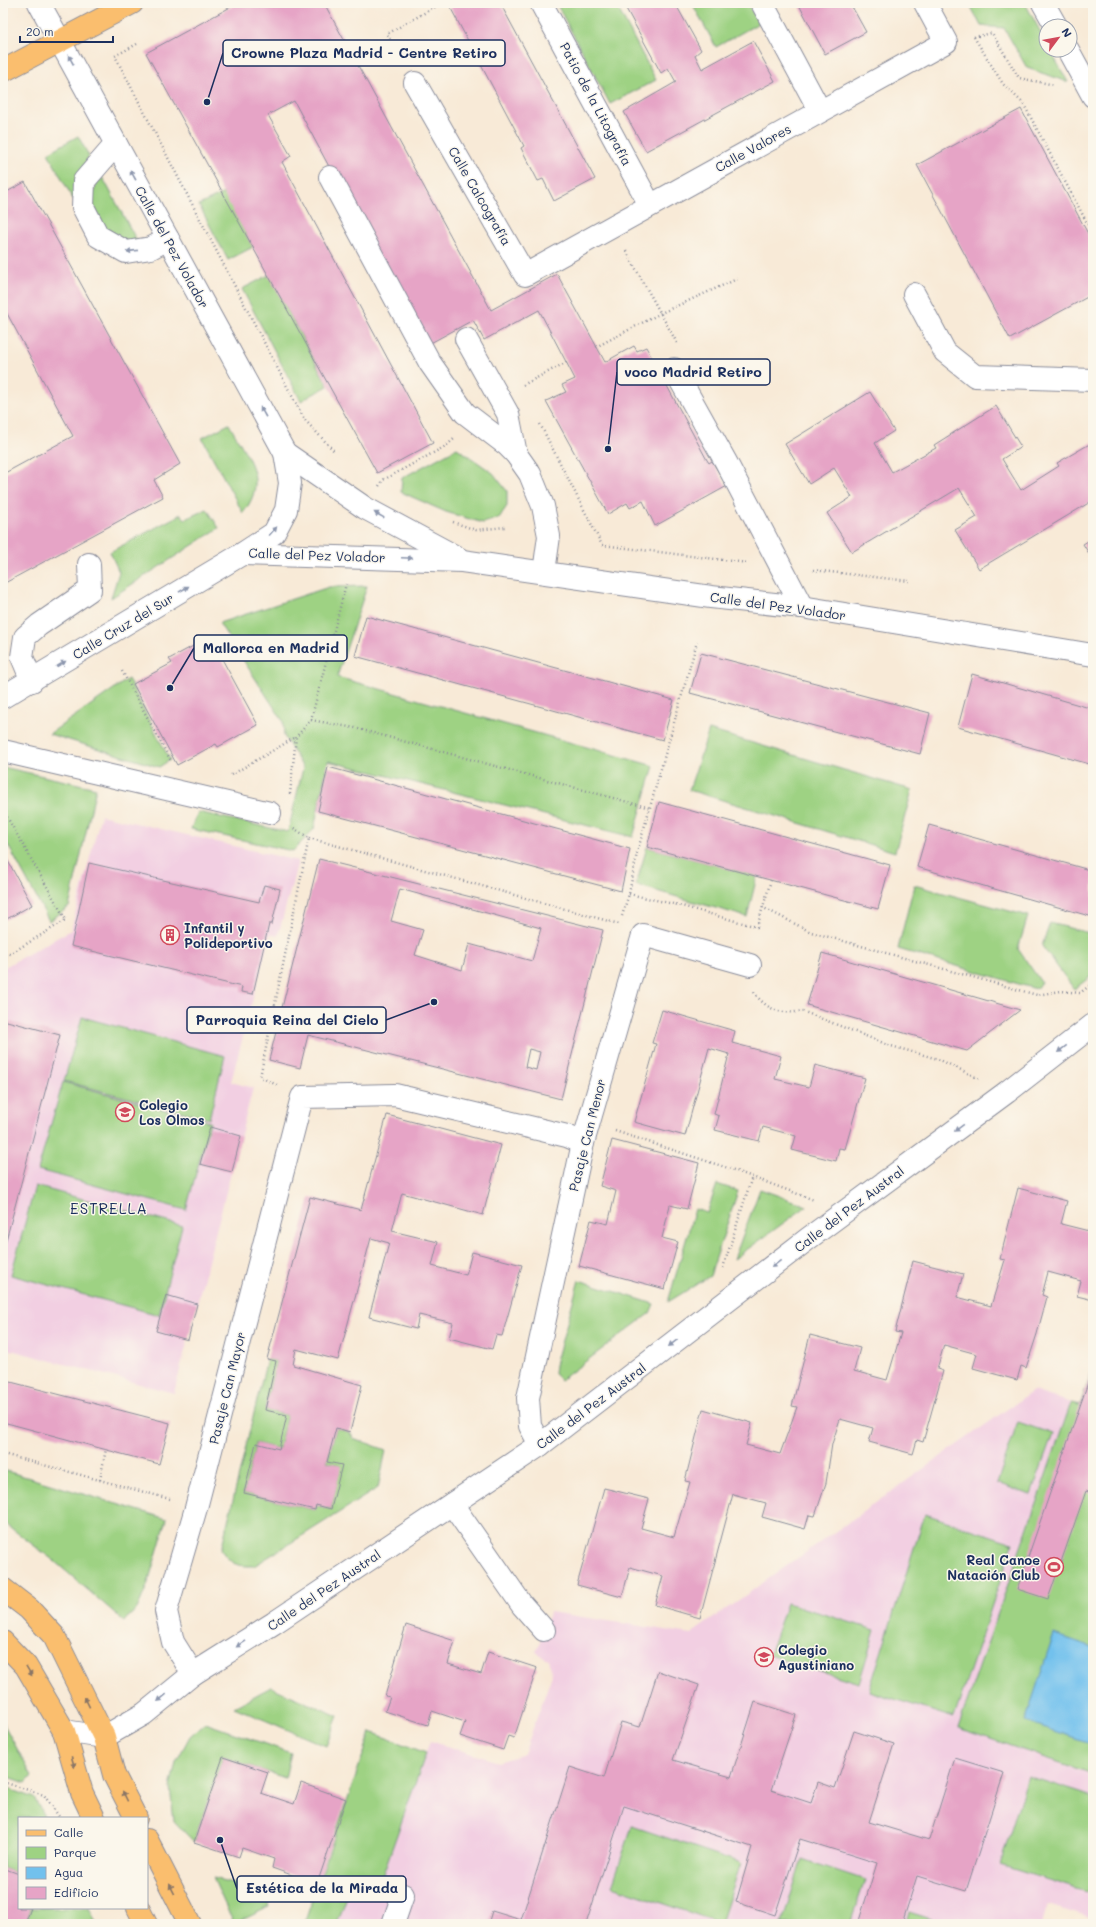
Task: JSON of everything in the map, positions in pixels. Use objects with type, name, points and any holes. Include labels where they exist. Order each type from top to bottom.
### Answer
[{"type":"main road","points":[[3,71],[132,3]]},
{"type":"main road","points":[[3,1589],[29,1609],[54,1636],[104,1737],[114,1775],[135,1817]]},
{"type":"main road","points":[[3,1642],[26,1666],[64,1731],[82,1793],[94,1817]]},
{"type":"main road","points":[[148,1842],[190,1924]]},
{"type":"main road","points":[[138,1909],[146,1924]]},
{"type":"street","name":"Calle del Pez Volador","points":[[39,3],[285,453],[290,483],[286,510],[274,532],[242,554]]},
{"type":"street","name":"Patio de la Litografía","points":[[541,3],[650,204]]},
{"type":"street","points":[[762,3],[820,111]]},
{"type":"street","points":[[925,3],[946,42]]},
{"type":"street","points":[[1043,3],[1051,18]]},
{"type":"street","name":"Calle Valores","points":[[559,254],[946,42]]},
{"type":"street","points":[[1072,58],[1093,96]]},
{"type":"street","name":"Calle Calcografía","points":[[415,83],[525,274],[559,254]]},
{"type":"street","points":[[116,144],[84,181],[83,207],[98,236],[126,252],[151,248],[168,239]]},
{"type":"street","points":[[330,177],[430,364],[465,414],[516,454],[530,474],[543,506],[549,536],[544,572]]},
{"type":"street","points":[[914,294],[945,352],[975,376],[1093,380]]},
{"type":"street","points":[[466,339],[508,414],[516,454]]},
{"type":"street","points":[[674,369],[726,462],[802,607]]},
{"type":"street","name":"Calle del Pez Volador","points":[[285,453],[365,508],[462,561]]},
{"type":"street","name":"Calle del Pez Volador","points":[[242,554],[462,561],[711,597],[802,607],[1093,655]]},
{"type":"street","name":"Calle Cruz del Sur","points":[[3,697],[242,554]]},
{"type":"street","points":[[32,681],[22,657],[25,637],[40,624],[90,590],[89,564]]},
{"type":"street","points":[[3,751],[270,813]]},
{"type":"street","name":"Pasaje Can Menor","points":[[540,1445],[530,1426],[528,1398],[584,1143],[643,935],[750,965]]},
{"type":"street","name":"Calle del Pez Austral","points":[[104,1737],[144,1714],[193,1674],[274,1623],[540,1445],[809,1238],[1007,1092],[1093,1025]]},
{"type":"street","points":[[302,1096],[395,1095],[567,1136],[584,1143]]},
{"type":"street","name":"Pasaje Can Mayor","points":[[193,1674],[173,1642],[166,1611],[196,1508],[302,1096]]},
{"type":"street","points":[[452,1504],[522,1605],[544,1630]]},
{"type":"street","points":[[64,1731],[104,1737]]},
{"type":"street","points":[[393,1924],[403,1895]]},
{"type":"path","points":[[415,83],[387,34],[435,7],[432,3]]},
{"type":"path","points":[[946,42],[992,33],[1018,78],[1061,86]]},
{"type":"path","points":[[974,37],[1003,84],[1022,103],[1093,234]]},
{"type":"path","points":[[136,44],[115,56],[304,419],[339,457]]},
{"type":"path","points":[[612,226],[670,330]]},
{"type":"path","points":[[596,347],[661,313],[737,279]]},
{"type":"path","points":[[498,398],[567,362]]},
{"type":"path","points":[[377,490],[383,480],[446,446],[474,420]]},
{"type":"path","points":[[538,421],[602,545],[750,564]]},
{"type":"path","points":[[447,520],[476,530],[505,527]]},
{"type":"path","points":[[809,569],[909,581]]},
{"type":"path","points":[[122,671],[179,775],[196,796],[296,737],[311,720],[347,577]]},
{"type":"path","points":[[270,813],[309,838],[620,924],[629,894],[637,853],[697,642]]},
{"type":"path","points":[[311,720],[355,728],[650,808]]},
{"type":"path","points":[[290,800],[296,737]]},
{"type":"path","points":[[3,810],[66,920],[3,958]]},
{"type":"path","points":[[302,1096],[260,1077],[309,838]]},
{"type":"path","points":[[629,894],[678,905],[757,927],[770,880]]},
{"type":"path","points":[[762,907],[811,932],[1037,995],[1061,991],[1080,993],[1093,983]]},
{"type":"path","points":[[750,965],[749,977],[752,988],[758,999],[767,1007],[779,1012],[791,1014],[802,1011],[891,1046],[938,1059],[1007,1092]]},
{"type":"path","points":[[591,1116],[618,1133],[817,1200]]},
{"type":"path","points":[[722,1271],[752,1177]]},
{"type":"path","points":[[3,1427],[4,1422]]},
{"type":"path","points":[[100,1480],[106,1449]]},
{"type":"path","points":[[3,1454],[181,1502],[196,1508]]},
{"type":"path","points":[[3,1782],[44,1796],[59,1817]]},
{"type":"shaded area","name":"Colegio Los Olmos","points":[[101,815],[298,861],[278,936],[270,934],[231,1082],[253,1088],[174,1393],[3,1348],[3,968],[71,930]]},
{"type":"shaded area","name":"Colegio Agustiniano","points":[[1033,1391],[1071,1403],[959,1728],[1093,1774],[1093,1918],[1048,1904],[1042,1924],[337,1924],[353,1880],[378,1888],[430,1741],[498,1762],[524,1754],[552,1675],[548,1659],[536,1652],[550,1612],[691,1634]]},
{"type":"green space","points":[[556,3],[615,3],[656,80],[610,104]]},
{"type":"green space","points":[[692,3],[748,3],[759,23],[716,47]]},
{"type":"green space","points":[[969,3],[1025,3],[1038,27],[1038,58],[1054,58],[1068,82],[1027,68],[1004,28],[981,26]]},
{"type":"green space","points":[[78,136],[89,156],[83,167],[73,199],[48,153]]},
{"type":"green space","points":[[103,178],[137,241],[128,243],[106,231],[91,200],[97,182]]},
{"type":"green space","points":[[224,193],[253,247],[228,260],[199,205]]},
{"type":"green space","points":[[269,275],[328,386],[301,401],[242,289]]},
{"type":"green space","points":[[229,424],[248,457],[255,478],[255,489],[251,501],[243,513],[202,438]]},
{"type":"green space","points":[[457,448],[493,473],[507,491],[507,506],[499,518],[483,523],[446,512],[401,492],[402,478]]},
{"type":"green space","points":[[207,509],[219,528],[111,598],[119,572],[110,552],[181,514],[185,519]]},
{"type":"green space","points":[[367,586],[337,677],[654,766],[633,837],[328,761],[314,829],[293,851],[191,829],[198,812],[288,832],[303,768],[284,736],[283,721],[219,623],[329,587]]},
{"type":"green space","points":[[128,679],[170,760],[159,767],[49,734]]},
{"type":"green space","points":[[709,730],[912,790],[895,852],[689,790]]},
{"type":"green space","points":[[3,767],[96,788],[69,907],[49,921],[3,836]]},
{"type":"green space","points":[[647,847],[757,876],[747,917],[636,885]]},
{"type":"green space","points":[[914,885],[1028,916],[1018,949],[1041,982],[1036,989],[898,949]]},
{"type":"green space","points":[[1050,923],[1093,934],[1093,975],[1074,989],[1042,946]]},
{"type":"green space","points":[[82,1017],[225,1056],[209,1119],[64,1081]]},
{"type":"green space","points":[[63,1082],[210,1122],[186,1210],[38,1170]]},
{"type":"green space","points":[[717,1184],[738,1191],[710,1276],[668,1302],[695,1209],[707,1213]]},
{"type":"green space","points":[[35,1186],[182,1226],[159,1315],[11,1275]]},
{"type":"green space","points":[[760,1189],[807,1206],[734,1259]]},
{"type":"green space","points":[[579,1280],[654,1304],[650,1313],[561,1380],[554,1374],[555,1365]]},
{"type":"green space","points":[[267,1359],[276,1361],[265,1410],[287,1415],[279,1449],[256,1443],[244,1493],[315,1510],[316,1505],[331,1509],[341,1465],[327,1462],[336,1428],[350,1432],[353,1438],[386,1450],[378,1488],[254,1566],[243,1566],[232,1562],[221,1550]]},
{"type":"green space","name":"Real Canoe Natación Club","points":[[1093,1367],[1093,1774],[958,1728],[1071,1403],[1080,1405]]},
{"type":"green space","points":[[1018,1422],[1053,1434],[1031,1495],[997,1483]]},
{"type":"green space","points":[[3,1470],[167,1519],[147,1586],[137,1609],[124,1621],[53,1560],[3,1522]]},
{"type":"green space","points":[[925,1514],[1013,1543],[954,1718],[869,1691]]},
{"type":"green space","points":[[787,1603],[875,1630],[859,1683],[769,1655]]},
{"type":"green space","points":[[271,1687],[338,1716],[326,1746],[234,1707]]},
{"type":"green space","points":[[3,1723],[32,1776],[26,1783],[3,1775]]},
{"type":"green space","points":[[205,1723],[291,1753],[285,1778],[223,1757],[194,1842],[174,1821],[170,1788],[176,1762],[190,1736]]},
{"type":"green space","points":[[371,1732],[426,1753],[378,1888],[353,1880],[337,1924],[304,1924]]},
{"type":"green space","points":[[1028,1776],[1093,1797],[1093,1894],[1000,1865]]},
{"type":"green space","points":[[3,1787],[34,1798],[44,1817],[18,1817],[18,1874],[3,1868]]},
{"type":"green space","points":[[632,1826],[741,1863],[721,1923],[612,1886]]},
{"type":"green space","points":[[802,1859],[865,1880],[850,1924],[782,1924]]},
{"type":"green space","points":[[213,1878],[264,1891],[269,1907],[234,1924]]},
{"type":"green space","points":[[31,1909],[90,1909],[97,1924],[25,1924]]},
{"type":"green space","points":[[909,1912],[947,1924],[905,1924]]},
{"type":"water","points":[[1054,1634],[1093,1647],[1093,1744],[1025,1721]]},
{"type":"building","points":[[238,3],[324,3],[491,310],[557,274],[605,362],[634,346],[637,351],[646,347],[707,460],[709,463],[712,461],[726,485],[729,485],[655,526],[643,501],[630,508],[627,503],[608,514],[546,401],[566,392],[562,385],[575,379],[539,310],[484,340],[473,320],[425,346],[294,101],[268,115],[291,156],[282,162],[433,443],[377,473],[146,53]]},
{"type":"building","points":[[448,3],[500,3],[595,179],[554,201],[543,179],[538,181],[521,148],[524,146]]},
{"type":"building","points":[[623,3],[675,3],[701,50],[695,55],[702,69],[753,41],[775,81],[646,151],[624,112],[676,82],[668,68],[661,73]]},
{"type":"building","points":[[798,3],[850,3],[866,32],[825,54]]},
{"type":"building","points":[[1021,109],[1093,243],[1093,294],[1010,339],[917,165]]},
{"type":"building","points":[[25,182],[180,464],[154,480],[163,497],[3,584],[3,474],[73,436],[3,306],[3,194]]},
{"type":"building","points":[[870,392],[894,431],[875,443],[892,472],[936,448],[934,445],[996,406],[1021,447],[1002,459],[1021,490],[1059,466],[1057,463],[1093,442],[1093,503],[1092,501],[979,569],[955,530],[977,517],[959,488],[852,552],[827,513],[852,497],[834,468],[809,484],[785,444]]},
{"type":"building","points":[[1093,538],[1093,560],[1083,544]]},
{"type":"building","points":[[366,616],[674,700],[663,740],[355,656]]},
{"type":"building","points":[[210,637],[258,725],[218,747],[216,744],[177,765],[133,684],[172,663],[169,659]]},
{"type":"building","points":[[701,653],[930,713],[920,754],[690,693]]},
{"type":"building","points":[[972,674],[1093,709],[1093,765],[958,727]]},
{"type":"building","points":[[328,767],[630,849],[621,891],[318,811]]},
{"type":"building","points":[[659,802],[890,865],[878,909],[647,847]]},
{"type":"building","points":[[929,825],[1093,871],[1093,917],[917,867]]},
{"type":"building","points":[[3,852],[32,905],[3,921]]},
{"type":"building","points":[[319,859],[603,930],[561,1099],[308,1035],[300,1068],[269,1060]],"holes":[[[400,889],[541,928],[532,961],[469,944],[462,970],[415,955],[423,930],[391,921]],[[529,1049],[540,1052],[536,1070],[525,1067]]]},
{"type":"building","name":"Infantil y Polideportivo","points":[[89,863],[259,902],[264,885],[280,889],[272,924],[269,924],[253,994],[241,992],[242,987],[71,946]]},
{"type":"building","points":[[822,953],[1020,1010],[967,1051],[807,1005]]},
{"type":"building","points":[[662,1010],[735,1031],[732,1043],[781,1056],[775,1079],[809,1087],[815,1065],[865,1078],[845,1149],[839,1148],[836,1161],[792,1150],[796,1136],[763,1127],[759,1141],[715,1130],[719,1116],[714,1114],[729,1054],[709,1048],[685,1136],[634,1122],[656,1044],[652,1043]]},
{"type":"building","points":[[3,1020],[60,1035],[4,1248],[3,1248]]},
{"type":"building","points":[[387,1115],[501,1145],[483,1215],[402,1193],[392,1231],[438,1242],[432,1266],[466,1275],[472,1252],[522,1265],[502,1336],[496,1335],[492,1349],[449,1338],[453,1323],[419,1315],[416,1329],[369,1317],[389,1243],[371,1238],[338,1360],[296,1349],[293,1365],[362,1385],[350,1432],[336,1428],[327,1462],[342,1465],[331,1509],[316,1505],[315,1510],[244,1493],[256,1443],[279,1449],[287,1415],[265,1410],[276,1361],[267,1359],[310,1197],[361,1210]]},
{"type":"building","points":[[210,1127],[241,1136],[232,1172],[200,1164]]},
{"type":"building","points":[[612,1140],[699,1163],[687,1209],[670,1205],[662,1238],[678,1242],[665,1289],[579,1266],[591,1220],[608,1224],[616,1191],[600,1186]]},
{"type":"building","points":[[1018,1188],[1067,1201],[1061,1224],[1093,1232],[1093,1300],[1077,1296],[1081,1281],[1048,1272],[1042,1295],[1047,1297],[1037,1334],[1026,1368],[1021,1366],[1017,1380],[973,1368],[977,1354],[944,1345],[937,1369],[943,1371],[923,1442],[917,1440],[913,1454],[869,1442],[873,1428],[840,1419],[832,1444],[826,1483],[815,1516],[809,1515],[805,1529],[762,1517],[766,1503],[733,1494],[700,1618],[655,1605],[663,1576],[630,1567],[622,1597],[577,1585],[604,1488],[649,1499],[641,1528],[674,1537],[690,1482],[685,1481],[703,1409],[752,1423],[746,1445],[780,1454],[797,1407],[792,1406],[810,1335],[860,1348],[854,1371],[887,1380],[901,1333],[895,1332],[913,1261],[963,1274],[957,1297],[991,1306],[1005,1260],[1000,1259]]},
{"type":"building","points":[[166,1295],[197,1304],[188,1340],[156,1331]]},
{"type":"building","points":[[1093,1368],[1093,1494],[1086,1491],[1048,1599],[1017,1589]]},
{"type":"building","points":[[3,1380],[170,1423],[159,1464],[3,1422]]},
{"type":"building","points":[[406,1625],[455,1641],[448,1664],[481,1674],[488,1652],[537,1668],[514,1738],[508,1736],[503,1750],[460,1736],[465,1722],[432,1711],[428,1725],[385,1711],[390,1697],[385,1696]]},
{"type":"building","points":[[658,1671],[699,1685],[673,1760],[731,1777],[755,1702],[796,1715],[771,1790],[811,1803],[818,1782],[835,1788],[854,1731],[894,1744],[869,1822],[929,1840],[955,1758],[1004,1773],[966,1891],[917,1876],[902,1924],[858,1924],[877,1863],[800,1839],[775,1915],[736,1902],[752,1847],[624,1806],[586,1924],[488,1924],[492,1911],[521,1920],[570,1767],[604,1778],[621,1722],[640,1727]]},
{"type":"building","points":[[223,1757],[268,1772],[261,1793],[294,1804],[301,1783],[346,1799],[317,1884],[272,1868],[274,1859],[242,1848],[239,1857],[194,1842]]},
{"type":"building","points":[[3,1868],[18,1874],[18,1909],[31,1909],[25,1924],[3,1924]]},
{"type":"place","name":"Crowne Plaza Madrid - Centre Retiro","points":[[207,102]]},
{"type":"place","name":"voco Madrid Retiro","points":[[608,449]]},
{"type":"place","name":"Mallorca en Madrid","points":[[170,688]]},
{"type":"place","name":"Infantil y Polideportivo","points":[[170,935]]},
{"type":"place","name":"Parroquia Reina del Cielo","points":[[434,1002]]},
{"type":"place","name":"Colegio Los Olmos","points":[[125,1112]]},
{"type":"place","name":"Real Canoe Natación Club","points":[[1054,1567]]},
{"type":"place","name":"Colegio Agustiniano","points":[[764,1657]]},
{"type":"place","name":"Estética de la Mirada","points":[[220,1840]]},
{"type":"district","name":"ESTRELLA","points":[[109,1209]]}]
